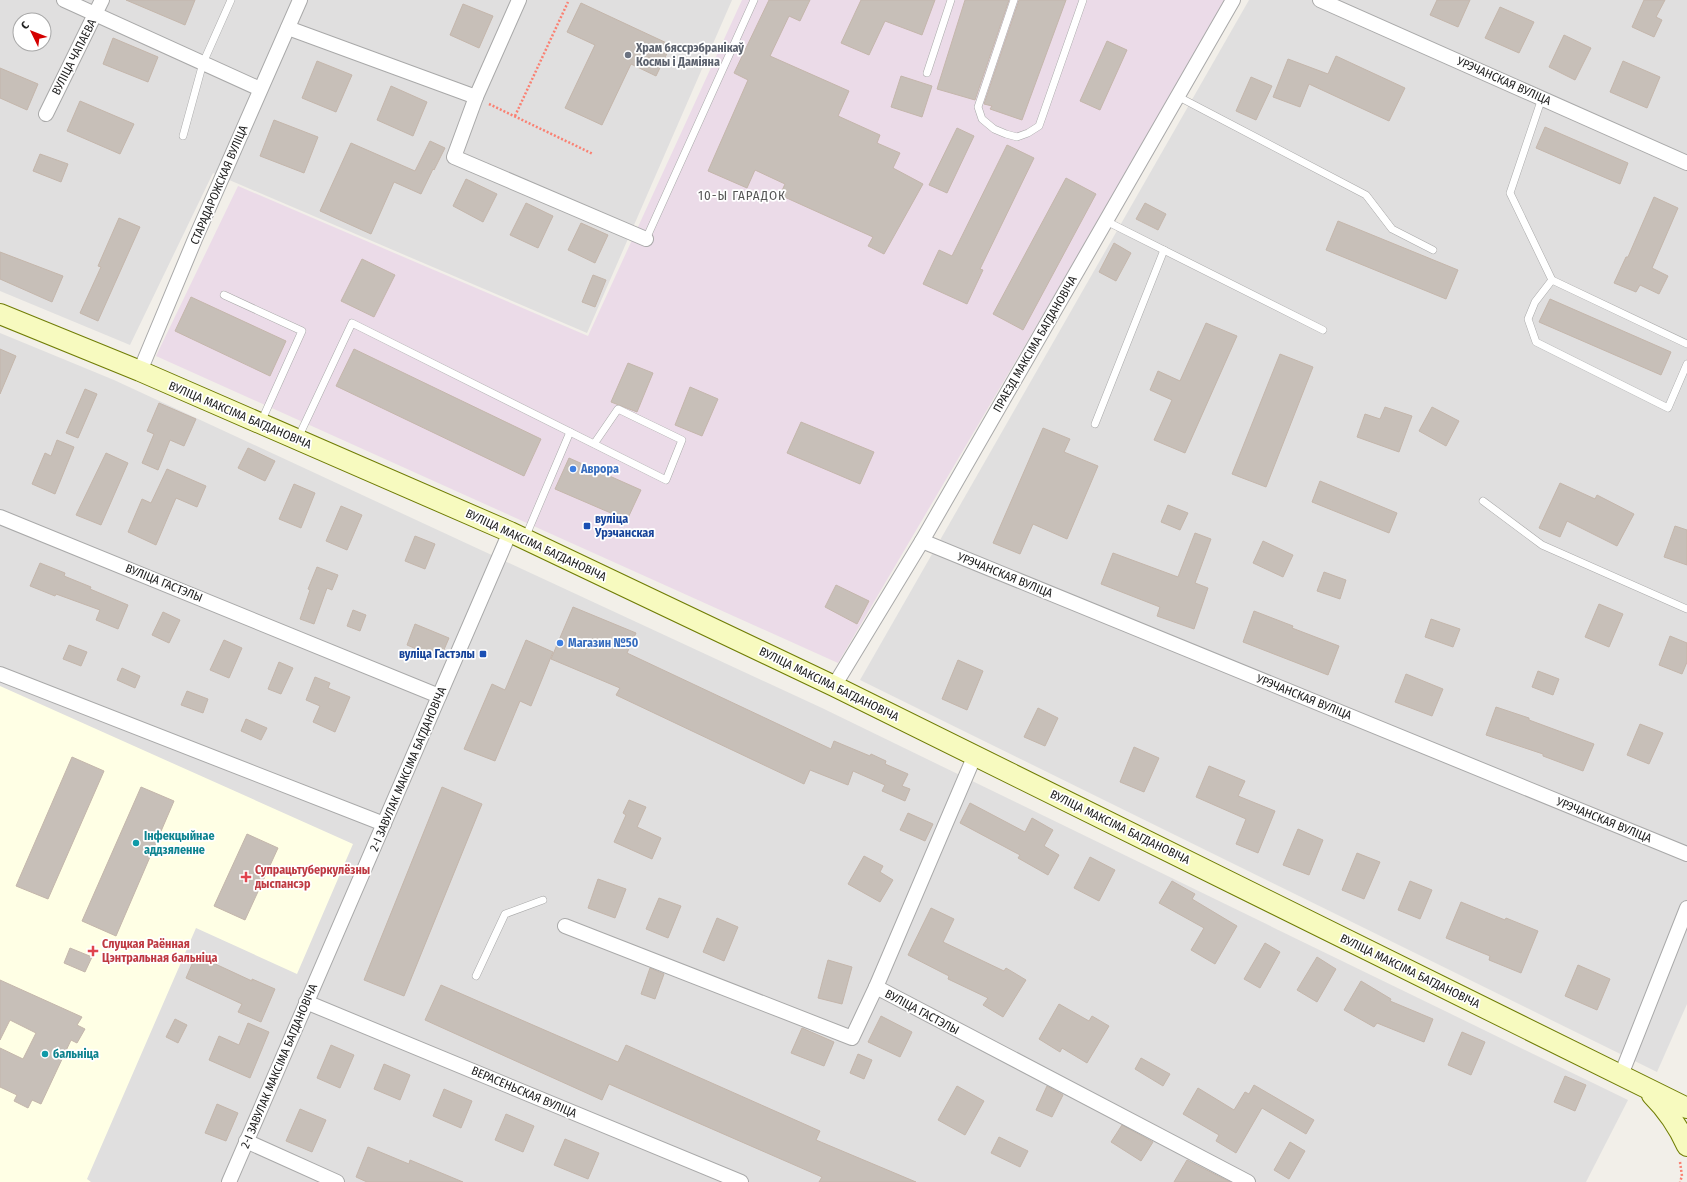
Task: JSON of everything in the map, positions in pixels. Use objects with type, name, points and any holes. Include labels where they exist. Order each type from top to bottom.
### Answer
[{"type":"main road","name":"ВУЛІЦА МАКСІМА БАГДАНОВІЧА","points":[[0,314],[140,371],[518,535],[975,755],[1687,1108]]},
{"type":"main road","name":"ВУЛІЦА МАКСІМА БАГДАНОВІЧА","points":[[1643,1086],[1664,1107],[1680,1130],[1683,1152]]},
{"type":"street","points":[[64,0],[260,89]]},
{"type":"street","name":"ВУЛІЦА ЧАПАЕВА","points":[[46,114],[102,0]]},
{"type":"street","name":"СТАРАДАРОЖСКАЯ ВУЛІЦА","points":[[140,371],[260,89],[300,0]]},
{"type":"street","points":[[519,0],[476,97],[454,156],[646,239]]},
{"type":"street","name":"ПРАЕЗД МАКСІМА БАГДАНОВІЧА","points":[[834,686],[922,541],[1233,0]]},
{"type":"street","name":"УРЭЧАНСКАЯ ВУЛІЦА","points":[[1320,0],[1687,163]]},
{"type":"street","points":[[288,28],[476,97]]},
{"type":"street","name":"ВУЛІЦА ГАСТЭЛЫ","points":[[0,517],[439,696]]},
{"type":"street","name":"2-І ЗАВУЛАК МАКСІМА БАГДАНОВІЧА","points":[[228,1182],[439,696],[518,535]]},
{"type":"street","name":"УРЭЧАНСКАЯ ВУЛІЦА","points":[[922,541],[1687,854]]},
{"type":"street","points":[[0,674],[384,824]]},
{"type":"street","points":[[876,987],[975,755]]},
{"type":"street","points":[[1621,1075],[1687,908]]},
{"type":"street","name":"ВУЛІЦА ГАСТЭЛЫ","points":[[565,926],[852,1038],[876,987],[1248,1182]]},
{"type":"street","name":"ВЕРАСЕНЬСКАЯ ВУЛІЦА","points":[[306,1002],[741,1182]]},
{"type":"street","points":[[246,1141],[336,1182]]},
{"type":"lane","points":[[183,136],[203,63],[232,0]]},
{"type":"lane","points":[[646,239],[754,0]]},
{"type":"lane","points":[[927,73],[952,0]]},
{"type":"lane","points":[[1014,0],[978,107],[982,119],[994,129],[1017,137],[1028,134],[1039,126],[1083,0]]},
{"type":"lane","points":[[1177,96],[1366,195],[1392,229],[1433,250]]},
{"type":"lane","points":[[1542,98],[1510,193],[1552,280],[1687,344]]},
{"type":"lane","points":[[1106,221],[1323,330]]},
{"type":"lane","points":[[1095,424],[1164,250]]},
{"type":"lane","points":[[1552,280],[1535,302],[1528,319],[1536,342],[1668,408],[1687,364]]},
{"type":"lane","points":[[224,295],[302,331],[260,424]]},
{"type":"lane","points":[[297,440],[352,323],[570,432],[594,444],[666,480],[682,440],[618,409],[594,444]]},
{"type":"lane","points":[[518,535],[570,432]]},
{"type":"lane","points":[[1483,501],[1542,545],[1687,609]]},
{"type":"lane","points":[[476,976],[505,914],[543,900]]},
{"type":"path","points":[[515,116],[568,2]]},
{"type":"path","points":[[476,97],[593,154]]},
{"type":"path","points":[[1680,1182],[1682,1176],[1683,1152]]},
{"type":"shaded area","points":[[0,0],[732,0],[587,333],[213,173],[130,345],[0,291]]},
{"type":"shaded area","points":[[742,0],[1228,0],[838,663],[156,356],[238,186],[588,336]]},
{"type":"shaded area","points":[[1249,0],[1687,0],[1687,1004],[1657,1072],[860,680]]},
{"type":"shaded area","points":[[0,333],[114,380],[822,708],[1628,1100],[1586,1182],[0,1182]]},
{"type":"shaded area","name":"Слуцкая Раённая Цэнтральная бальніца","points":[[0,686],[353,844],[297,974],[196,928],[87,1179],[91,1182],[0,1182]]},
{"type":"building","points":[[126,0],[195,0],[185,25]]},
{"type":"building","points":[[769,0],[810,0],[800,21],[789,16],[770,56],[849,91],[838,116],[880,135],[877,143],[900,153],[893,168],[923,184],[884,254],[868,246],[873,237],[780,195],[785,184],[755,170],[747,188],[708,171],[748,80],[734,73]]},
{"type":"building","points":[[861,0],[935,0],[922,35],[885,21],[869,55],[841,43]]},
{"type":"building","points":[[965,0],[1009,0],[975,100],[937,89]]},
{"type":"building","points":[[1019,0],[1066,0],[1022,120],[990,109],[992,106],[984,104]]},
{"type":"building","points":[[1437,0],[1470,0],[1458,27],[1430,15]]},
{"type":"building","points":[[1644,0],[1665,0],[1656,17],[1662,20],[1654,37],[1632,27]]},
{"type":"building","name":"Храм бяссрэбранікаў Космы і Даміяна","points":[[581,3],[671,45],[656,76],[631,64],[602,125],[565,108],[595,45],[567,32]]},
{"type":"building","points":[[463,4],[493,16],[479,48],[450,35]]},
{"type":"building","points":[[1500,7],[1534,22],[1519,53],[1485,38]]},
{"type":"building","points":[[1564,35],[1591,48],[1575,80],[1549,67]]},
{"type":"building","points":[[113,38],[158,57],[148,82],[103,64]]},
{"type":"building","points":[[1107,41],[1127,50],[1100,110],[1080,101]]},
{"type":"building","points":[[1336,56],[1405,88],[1389,121],[1309,84],[1300,107],[1273,97],[1288,59],[1328,74]]},
{"type":"building","points":[[317,61],[352,75],[336,112],[302,98]]},
{"type":"building","points":[[1623,61],[1660,77],[1647,108],[1610,92]]},
{"type":"building","points":[[0,68],[38,84],[27,110],[0,98]]},
{"type":"building","points":[[901,76],[932,86],[922,117],[891,107]]},
{"type":"building","points":[[1251,77],[1272,86],[1256,120],[1236,111]]},
{"type":"building","points":[[391,86],[427,102],[413,136],[377,120]]},
{"type":"building","points":[[80,101],[134,124],[120,154],[67,131]]},
{"type":"building","points":[[274,120],[318,137],[304,173],[260,156]]},
{"type":"building","points":[[1545,127],[1628,163],[1620,184],[1536,148]]},
{"type":"building","points":[[957,128],[974,136],[947,193],[929,185]]},
{"type":"building","points":[[430,141],[445,148],[421,194],[394,182],[371,234],[320,211],[351,143],[415,171]]},
{"type":"building","points":[[1007,145],[1034,158],[980,269],[983,270],[967,304],[923,284],[939,250],[952,256]]},
{"type":"building","points":[[40,154],[68,164],[61,182],[33,171]]},
{"type":"building","points":[[1066,178],[1096,194],[1023,330],[993,314]]},
{"type":"building","points":[[466,179],[497,194],[483,222],[453,206]]},
{"type":"building","points":[[1654,197],[1678,208],[1652,268],[1668,276],[1659,294],[1640,285],[1636,292],[1614,283],[1626,257],[1628,257]]},
{"type":"building","points":[[526,203],[553,216],[538,248],[510,235]]},
{"type":"building","points":[[1145,203],[1166,214],[1158,230],[1136,219]]},
{"type":"building","points":[[119,218],[140,227],[98,321],[80,313],[101,267],[98,266]]},
{"type":"building","points":[[1338,221],[1458,270],[1446,299],[1326,250]]},
{"type":"building","points":[[581,223],[608,235],[595,263],[568,250]]},
{"type":"building","points":[[1114,243],[1131,253],[1116,281],[1099,272]]},
{"type":"building","points":[[0,252],[63,276],[52,302],[0,279]]},
{"type":"building","points":[[362,259],[395,275],[374,317],[341,301]]},
{"type":"building","points":[[593,275],[606,280],[595,307],[582,302]]},
{"type":"building","points":[[191,297],[286,341],[270,376],[175,331]]},
{"type":"building","points":[[1550,299],[1671,352],[1661,375],[1539,322]]},
{"type":"building","points":[[1206,323],[1237,336],[1185,453],[1154,440],[1172,400],[1150,390],[1158,371],[1180,381]]},
{"type":"building","points":[[0,349],[16,356],[0,394]]},
{"type":"building","points":[[354,349],[541,439],[524,476],[336,386]]},
{"type":"building","points":[[1280,354],[1313,367],[1266,487],[1232,474]]},
{"type":"building","points":[[628,363],[653,373],[637,412],[611,402]]},
{"type":"building","points":[[690,387],[718,399],[702,436],[675,425]]},
{"type":"building","points":[[85,389],[97,394],[78,438],[66,433]]},
{"type":"building","points":[[159,403],[196,419],[184,446],[170,440],[158,470],[142,463],[154,434],[147,431]]},
{"type":"building","points":[[1385,407],[1412,416],[1399,452],[1357,437],[1365,414],[1380,419]]},
{"type":"building","points":[[1432,407],[1459,421],[1446,446],[1419,431]]},
{"type":"building","points":[[801,422],[874,452],[860,484],[787,453]]},
{"type":"building","points":[[1043,428],[1070,439],[1064,452],[1098,466],[1067,539],[1033,524],[1020,554],[993,543]]},
{"type":"building","points":[[57,440],[74,447],[55,494],[32,484],[45,453],[51,456]]},
{"type":"building","points":[[248,448],[275,461],[265,481],[238,468]]},
{"type":"building","points":[[106,453],[128,463],[101,525],[76,515]]},
{"type":"building","points":[[569,458],[641,490],[627,520],[555,489]]},
{"type":"building","points":[[167,469],[206,486],[197,507],[176,498],[156,545],[128,532],[142,499],[151,503]]},
{"type":"building","points":[[1320,481],[1397,513],[1389,533],[1312,502]]},
{"type":"building","points":[[1560,483],[1595,499],[1597,495],[1634,514],[1617,546],[1567,521],[1560,537],[1539,528]]},
{"type":"building","points":[[294,484],[315,493],[301,528],[279,519]]},
{"type":"building","points":[[1168,505],[1188,513],[1180,530],[1161,522]]},
{"type":"building","points":[[341,506],[362,515],[347,550],[326,541]]},
{"type":"building","points":[[1675,526],[1687,530],[1687,565],[1664,557]]},
{"type":"building","points":[[1195,533],[1211,539],[1195,583],[1208,588],[1194,629],[1157,616],[1160,607],[1101,584],[1113,553],[1178,577]]},
{"type":"building","points":[[415,536],[435,544],[425,569],[405,561]]},
{"type":"building","points":[[1263,541],[1293,555],[1283,577],[1253,563]]},
{"type":"building","points":[[40,563],[65,573],[64,576],[91,587],[90,589],[128,605],[118,629],[96,620],[100,610],[56,594],[55,596],[30,586]]},
{"type":"building","points":[[317,567],[338,575],[332,590],[327,588],[314,624],[300,619],[310,590],[308,589]]},
{"type":"building","points":[[1324,572],[1346,580],[1340,599],[1317,591]]},
{"type":"building","points":[[836,585],[869,601],[857,624],[825,607]]},
{"type":"building","points":[[1599,604],[1623,614],[1609,647],[1585,637]]},
{"type":"building","points":[[573,607],[636,633],[627,653],[831,749],[834,741],[886,761],[885,764],[908,774],[902,786],[910,789],[905,801],[882,791],[885,785],[853,771],[848,785],[810,770],[804,784],[616,695],[620,688],[551,659]]},
{"type":"building","points":[[353,610],[366,615],[360,631],[347,626]]},
{"type":"building","points":[[1254,611],[1293,626],[1292,628],[1339,646],[1328,675],[1243,642]]},
{"type":"building","points":[[163,612],[180,620],[169,643],[152,635]]},
{"type":"building","points":[[1431,619],[1460,629],[1453,647],[1425,637]]},
{"type":"building","points":[[415,624],[449,638],[440,659],[407,645]]},
{"type":"building","points":[[1670,636],[1687,643],[1687,662],[1682,674],[1659,665]]},
{"type":"building","points":[[224,640],[242,648],[229,678],[210,670]]},
{"type":"building","points":[[526,640],[553,652],[531,706],[520,701],[495,761],[464,749],[492,684],[505,690]]},
{"type":"building","points":[[69,645],[87,652],[81,666],[63,659]]},
{"type":"building","points":[[958,660],[983,671],[967,710],[942,699]]},
{"type":"building","points":[[279,662],[293,668],[281,694],[268,689]]},
{"type":"building","points":[[122,668],[140,676],[135,688],[117,680]]},
{"type":"building","points":[[1538,671],[1559,679],[1553,695],[1532,687]]},
{"type":"building","points":[[1406,674],[1443,689],[1432,716],[1395,702]]},
{"type":"building","points":[[315,677],[330,683],[328,688],[350,697],[335,732],[313,722],[320,706],[306,700]]},
{"type":"building","points":[[187,691],[208,699],[203,713],[181,705]]},
{"type":"building","points":[[1496,707],[1529,718],[1529,720],[1594,744],[1583,771],[1543,756],[1543,754],[1486,735]]},
{"type":"building","points":[[1038,708],[1058,718],[1045,746],[1024,737]]},
{"type":"building","points":[[246,719],[267,728],[261,740],[241,731]]},
{"type":"building","points":[[1640,724],[1663,733],[1649,764],[1627,755]]},
{"type":"building","points":[[1134,747],[1159,758],[1144,792],[1120,782]]},
{"type":"building","points":[[72,757],[104,771],[48,899],[16,886]]},
{"type":"building","points":[[1209,766],[1245,781],[1238,796],[1275,811],[1258,853],[1236,844],[1246,819],[1196,797]]},
{"type":"building","points":[[141,787],[174,801],[116,936],[82,921]]},
{"type":"building","points":[[442,787],[482,804],[404,996],[364,980]]},
{"type":"building","points":[[629,800],[646,807],[637,827],[661,838],[652,859],[614,842],[626,815],[623,813]]},
{"type":"building","points":[[970,803],[1025,832],[1032,818],[1053,830],[1044,846],[1059,855],[1048,875],[1018,858],[1020,855],[960,823]]},
{"type":"building","points":[[908,813],[933,824],[925,841],[900,830]]},
{"type":"building","points":[[1298,829],[1323,840],[1309,875],[1283,865]]},
{"type":"building","name":"Супрацьтуберкулёзны дыспансэр","points":[[247,834],[278,848],[245,920],[214,906]]},
{"type":"building","points":[[1357,853],[1380,862],[1364,899],[1342,890]]},
{"type":"building","points":[[864,856],[883,866],[880,872],[893,880],[880,902],[848,884]]},
{"type":"building","points":[[1090,857],[1115,870],[1099,901],[1074,888]]},
{"type":"building","points":[[598,879],[626,889],[615,918],[588,908]]},
{"type":"building","points":[[1172,881],[1195,894],[1192,899],[1237,926],[1215,964],[1191,950],[1204,928],[1159,903]]},
{"type":"building","points":[[1410,881],[1432,890],[1420,919],[1398,910]]},
{"type":"building","points":[[659,898],[681,906],[668,938],[646,929]]},
{"type":"building","points":[[1461,902],[1505,920],[1506,918],[1538,931],[1521,973],[1489,960],[1490,956],[1446,938]]},
{"type":"building","points":[[931,908],[954,919],[943,942],[1004,971],[1006,968],[1026,980],[1003,1017],[983,1005],[988,998],[948,979],[949,976],[908,955]]},
{"type":"building","points":[[717,918],[738,927],[724,961],[703,952]]},
{"type":"building","points":[[1265,943],[1280,952],[1260,988],[1244,979]]},
{"type":"building","points":[[70,948],[92,957],[85,972],[64,963]]},
{"type":"building","points":[[196,955],[252,981],[252,979],[275,989],[261,1022],[238,1012],[242,1004],[186,978]]},
{"type":"building","points":[[1317,957],[1336,969],[1317,1002],[1297,990]]},
{"type":"building","points":[[828,960],[852,967],[842,1004],[818,998]]},
{"type":"building","points":[[1578,965],[1610,979],[1597,1010],[1565,996]]},
{"type":"building","points":[[650,968],[664,974],[655,999],[641,994]]},
{"type":"building","name":"бальніца","points":[[0,980],[82,1017],[77,1025],[85,1029],[77,1043],[71,1040],[41,1104],[32,1100],[28,1108],[14,1101],[17,1095],[0,1087],[0,1048],[23,1059],[36,1033],[10,1020],[0,1040]]},
{"type":"building","points":[[1361,981],[1391,999],[1390,1001],[1433,1019],[1424,1042],[1377,1023],[1374,1027],[1344,1010]]},
{"type":"building","points":[[441,985],[618,1062],[626,1045],[820,1131],[816,1140],[916,1182],[819,1182],[822,1177],[609,1084],[602,1100],[425,1020]]},
{"type":"building","points":[[1059,1004],[1089,1021],[1092,1016],[1109,1026],[1087,1063],[1062,1048],[1060,1052],[1039,1039]]},
{"type":"building","points":[[881,1016],[912,1032],[900,1057],[868,1042]]},
{"type":"building","points":[[175,1019],[187,1025],[178,1043],[166,1037]]},
{"type":"building","points":[[248,1023],[269,1032],[250,1078],[209,1060],[219,1036],[239,1045]]},
{"type":"building","points":[[802,1028],[834,1042],[824,1066],[791,1053]]},
{"type":"building","points":[[1462,1032],[1485,1042],[1471,1075],[1448,1065]]},
{"type":"building","points":[[331,1045],[354,1055],[340,1088],[317,1078]]},
{"type":"building","points":[[858,1054],[872,1060],[864,1079],[850,1073]]},
{"type":"building","points":[[1141,1058],[1170,1074],[1163,1086],[1135,1069]]},
{"type":"building","points":[[384,1064],[410,1075],[400,1100],[374,1089]]},
{"type":"building","points":[[1565,1076],[1586,1085],[1575,1111],[1554,1102]]},
{"type":"building","points":[[1254,1085],[1314,1120],[1306,1134],[1262,1108],[1236,1153],[1216,1141],[1219,1135],[1183,1114],[1198,1088],[1234,1110],[1245,1092],[1249,1094]]},
{"type":"building","points":[[957,1086],[984,1101],[965,1135],[938,1120]]},
{"type":"building","points":[[1047,1086],[1063,1095],[1052,1117],[1036,1110]]},
{"type":"building","points":[[444,1089],[472,1101],[461,1128],[433,1116]]},
{"type":"building","points":[[217,1104],[238,1113],[226,1141],[205,1133]]},
{"type":"building","points":[[300,1109],[326,1120],[312,1152],[286,1141]]},
{"type":"building","points":[[506,1114],[534,1126],[523,1152],[495,1140]]},
{"type":"building","points":[[1122,1125],[1153,1142],[1141,1161],[1111,1142]]},
{"type":"building","points":[[999,1137],[1028,1151],[1020,1167],[991,1153]]},
{"type":"building","points":[[565,1139],[599,1153],[588,1179],[554,1165]]},
{"type":"building","points":[[1290,1142],[1305,1151],[1289,1179],[1274,1170]]},
{"type":"building","points":[[368,1147],[409,1164],[410,1160],[463,1182],[367,1182],[356,1177]]},
{"type":"building","points":[[1187,1160],[1230,1182],[1174,1182]]},
{"type":"place","name":"Храм бяссрэбранікаў Космы і Даміяна","points":[[628,55]]},
{"type":"place","name":"Аврора","points":[[573,469]]},
{"type":"place","name":"вуліца Урэчанская","points":[[587,526]]},
{"type":"place","name":"Магазин №50","points":[[560,643]]},
{"type":"place","name":"вуліца Гастэлы","points":[[483,654]]},
{"type":"place","name":"Інфекцыйнае аддзяленне","points":[[136,843]]},
{"type":"place","name":"Супрацьтуберкулёзны дыспансэр","points":[[246,877]]},
{"type":"place","name":"Слуцкая Раённая Цэнтральная бальніца","points":[[93,951]]},
{"type":"place","name":"бальніца","points":[[45,1054]]},
{"type":"district","name":"10-Ы ГАРАДОК","points":[[742,195]]}]
